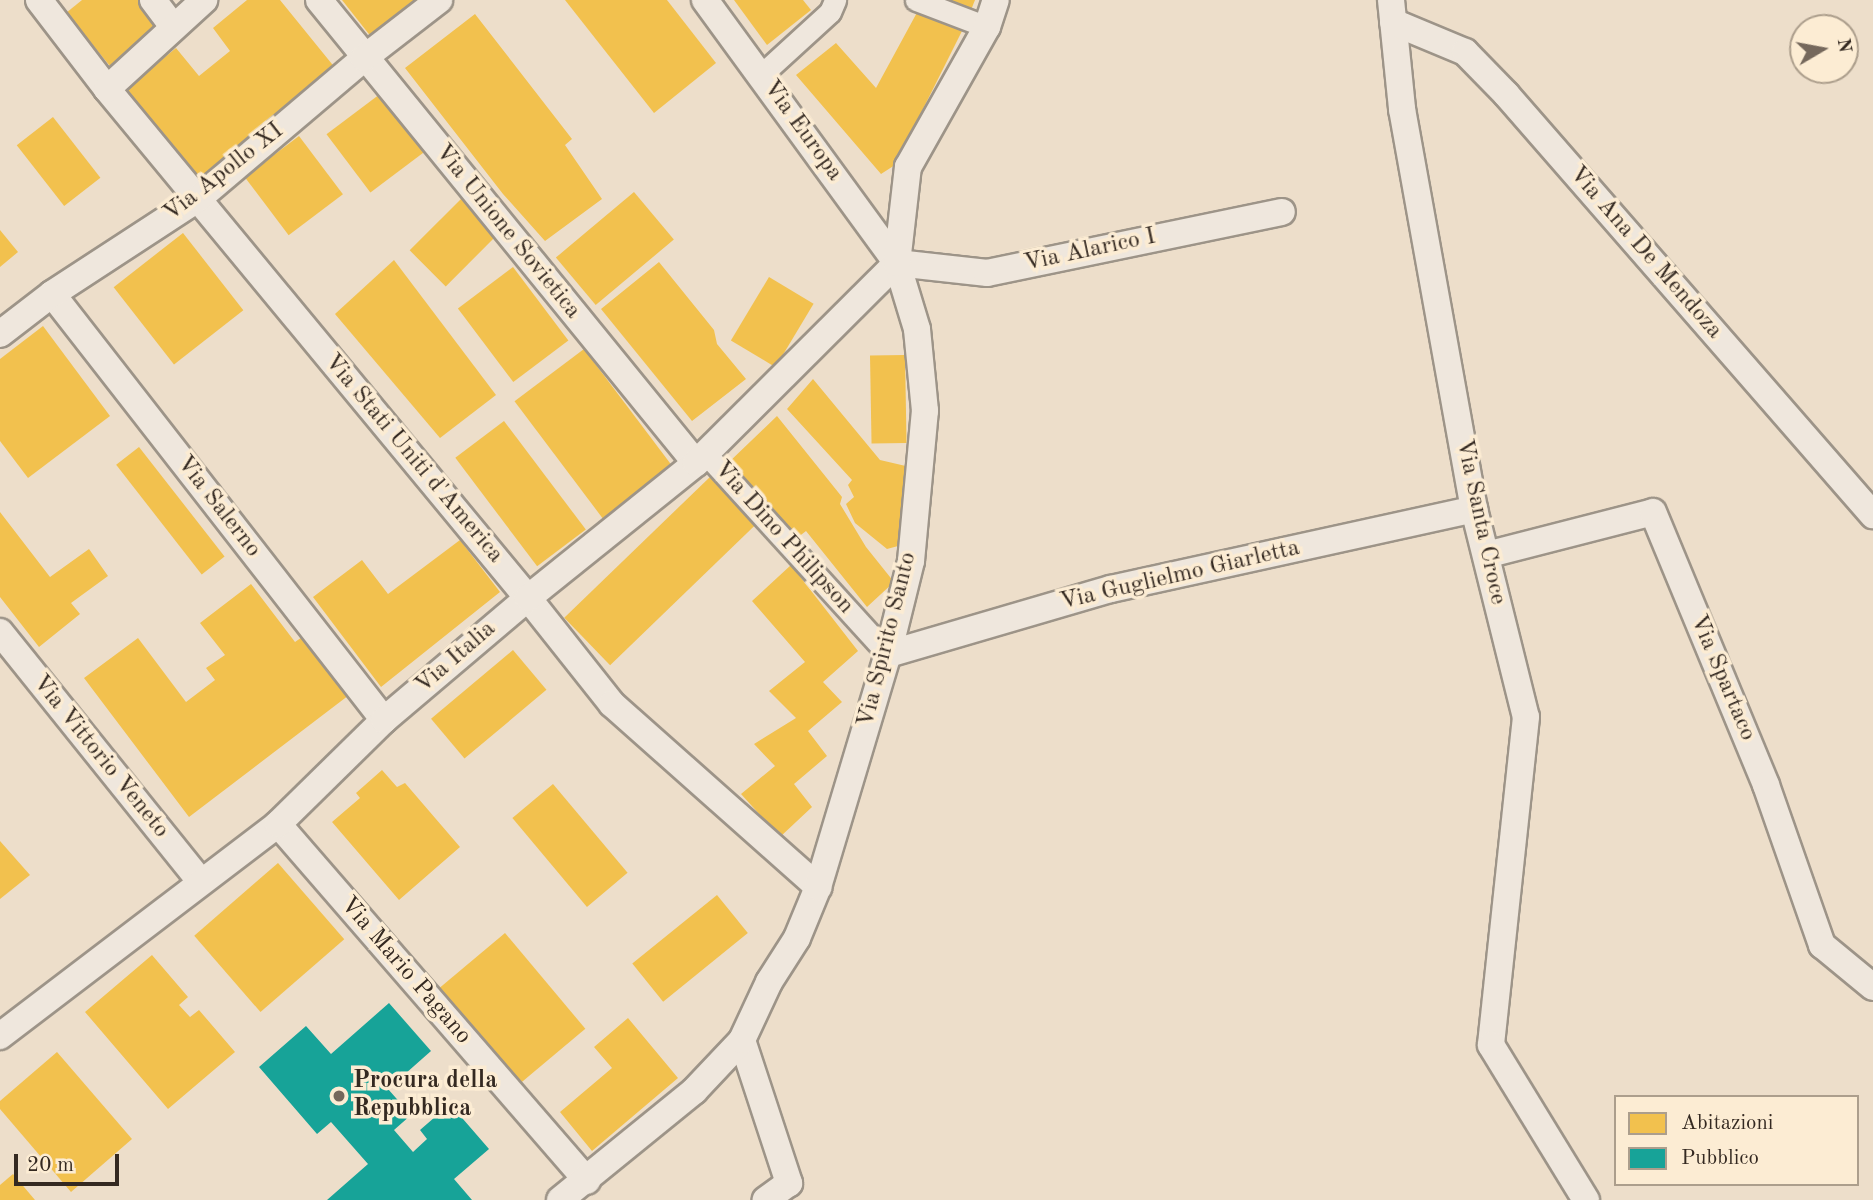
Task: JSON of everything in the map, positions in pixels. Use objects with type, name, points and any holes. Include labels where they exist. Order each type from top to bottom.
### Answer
[{"type":"street","name":"Via Stati Uniti d'America","points":[[39,0],[107,89],[528,597],[612,704],[818,887]]},
{"type":"street","points":[[153,0],[173,27]]},
{"type":"street","points":[[107,89],[204,0]]},
{"type":"street","name":"Via Unione Sovietica","points":[[318,0],[701,458]]},
{"type":"street","name":"Via Apollo XI","points":[[0,334],[52,294],[198,199],[364,58],[439,0]]},
{"type":"street","name":"Via Europa","points":[[705,0],[897,263]]},
{"type":"street","points":[[761,75],[830,12],[835,0]]},
{"type":"street","points":[[916,0],[988,27]]},
{"type":"street","name":"Via Spirito Santo","points":[[560,1200],[587,1181],[694,1090],[742,1040],[769,982],[797,938],[818,887],[888,654],[911,561],[925,411],[917,329],[897,263],[908,167],[988,27],[996,0]]},
{"type":"street","name":"Via Santa Croce","points":[[1392,11],[1402,109],[1474,509],[1526,717],[1491,1045],[1586,1200]]},
{"type":"street","name":"Via Ana De Mendoza","points":[[1392,11],[1465,52],[1498,86],[1873,514]]},
{"type":"street","name":"Via Alarico I","points":[[897,263],[987,273],[1282,212]]},
{"type":"street","name":"Via Italia","points":[[0,1036],[278,824],[384,720],[528,597],[701,458],[897,263]]},
{"type":"street","name":"Via Salerno","points":[[52,294],[384,720]]},
{"type":"street","name":"Via Dino Philipson","points":[[701,458],[888,654]]},
{"type":"street","name":"Via Guglielmo Giarletta","points":[[888,654],[1111,589],[1474,509]]},
{"type":"street","name":"Via Spartaco","points":[[1486,555],[1653,512],[1766,785],[1822,944],[1873,987]]},
{"type":"street","name":"Via Vittorio Veneto","points":[[0,632],[200,881]]},
{"type":"street","name":"Via Mario Pagano","points":[[278,824],[587,1181]]},
{"type":"street","points":[[742,1040],[789,1183],[766,1200]]},
{"type":"building: Abitazioni","points":[[82,0],[139,0],[160,25],[110,66],[66,13]]},
{"type":"building: Abitazioni","points":[[247,0],[280,0],[336,69],[194,185],[120,94],[176,48],[199,76],[230,51],[213,28]]},
{"type":"building: Abitazioni","points":[[342,0],[419,0],[372,38]]},
{"type":"building: Abitazioni","points":[[565,0],[667,0],[716,63],[654,113]]},
{"type":"building: Abitazioni","points":[[734,0],[803,0],[811,10],[767,45]]},
{"type":"building: Abitazioni","points":[[945,0],[975,0],[971,10]]},
{"type":"building: Abitazioni","points":[[920,7],[962,31],[895,165],[881,174],[796,75],[836,43],[876,88]]},
{"type":"building: Abitazioni","points":[[475,14],[572,139],[565,145],[602,199],[545,241],[503,194],[405,68]]},
{"type":"building: Abitazioni","points":[[380,94],[424,152],[370,193],[326,134]]},
{"type":"building: Abitazioni","points":[[53,117],[100,178],[64,206],[17,145]]},
{"type":"building: Abitazioni","points":[[299,136],[343,194],[289,235],[245,177]]},
{"type":"building: Abitazioni","points":[[634,192],[674,239],[596,305],[556,258]]},
{"type":"building: Abitazioni","points":[[462,198],[498,234],[446,286],[410,250]]},
{"type":"building: Abitazioni","points":[[0,230],[18,252],[0,267]]},
{"type":"building: Abitazioni","points":[[183,233],[243,310],[174,364],[114,287]]},
{"type":"building: Abitazioni","points":[[394,260],[496,395],[440,438],[335,314]]},
{"type":"building: Abitazioni","points":[[659,262],[714,330],[717,344],[746,379],[692,421],[601,309]]},
{"type":"building: Abitazioni","points":[[513,267],[568,340],[513,382],[458,309]]},
{"type":"building: Abitazioni","points":[[769,277],[814,304],[775,367],[731,340]]},
{"type":"building: Abitazioni","points":[[43,326],[110,416],[28,478],[0,441],[0,359]]},
{"type":"building: Abitazioni","points":[[584,349],[675,470],[605,522],[515,401]]},
{"type":"building: Abitazioni","points":[[905,355],[907,443],[872,444],[870,356]]},
{"type":"building: Abitazioni","points":[[813,379],[880,460],[910,467],[898,546],[887,549],[855,523],[846,504],[854,497],[848,485],[852,480],[787,409]]},
{"type":"building: Abitazioni","points":[[777,416],[842,497],[840,504],[866,547],[894,582],[867,607],[806,531],[792,542],[727,464]]},
{"type":"building: Abitazioni","points":[[504,421],[586,530],[537,566],[455,458]]},
{"type":"building: Abitazioni","points":[[139,447],[225,557],[202,574],[116,465]]},
{"type":"building: Abitazioni","points":[[711,476],[757,523],[610,665],[564,618]]},
{"type":"building: Abitazioni","points":[[0,512],[50,577],[89,549],[108,576],[71,603],[80,614],[39,647],[0,597]]},
{"type":"building: Abitazioni","points":[[460,540],[500,592],[381,687],[313,597],[362,560],[388,594]]},
{"type":"building: Abitazioni","points":[[791,565],[858,651],[823,682],[842,702],[808,731],[827,756],[794,784],[812,807],[780,837],[741,794],[775,766],[754,744],[796,718],[769,691],[805,662],[752,601]]},
{"type":"building: Abitazioni","points":[[251,584],[295,642],[308,633],[353,692],[189,817],[84,678],[138,638],[186,702],[215,680],[206,668],[225,655],[200,623]]},
{"type":"building: Abitazioni","points":[[513,650],[546,690],[464,759],[431,719]]},
{"type":"building: Abitazioni","points":[[382,770],[397,787],[405,783],[460,847],[399,900],[332,822],[360,798],[356,793]]},
{"type":"building: Abitazioni","points":[[553,784],[628,873],[587,907],[512,818]]},
{"type":"building: Abitazioni","points":[[0,841],[30,875],[0,899]]},
{"type":"building: Abitazioni","points":[[278,863],[344,939],[260,1012],[194,936]]},
{"type":"building: Abitazioni","points":[[717,895],[748,933],[663,1002],[632,964]]},
{"type":"building: Abitazioni","points":[[505,933],[585,1029],[519,1084],[439,988]]},
{"type":"building: Abitazioni","points":[[152,955],[188,997],[179,1005],[190,1017],[199,1010],[235,1052],[168,1109],[85,1012]]},
{"type":"building: Abitazioni","points":[[628,1018],[678,1078],[592,1151],[560,1112],[612,1068],[594,1047]]},
{"type":"building: Abitazioni","points":[[57,1052],[132,1139],[71,1192],[0,1109],[0,1101]]},
{"type":"building: Abitazioni","points":[[13,1174],[35,1200],[0,1200],[0,1185]]},
{"type":"building: Pubblico","name":"Procura della Repubblica","points":[[389,1003],[431,1051],[388,1089],[411,1115],[394,1130],[413,1152],[427,1139],[420,1130],[450,1104],[489,1149],[454,1179],[472,1200],[327,1200],[368,1164],[331,1122],[317,1134],[259,1067],[306,1026],[331,1054]]},
{"type":"place","name":"Procura della Repubblica","points":[[339,1096]]}]
